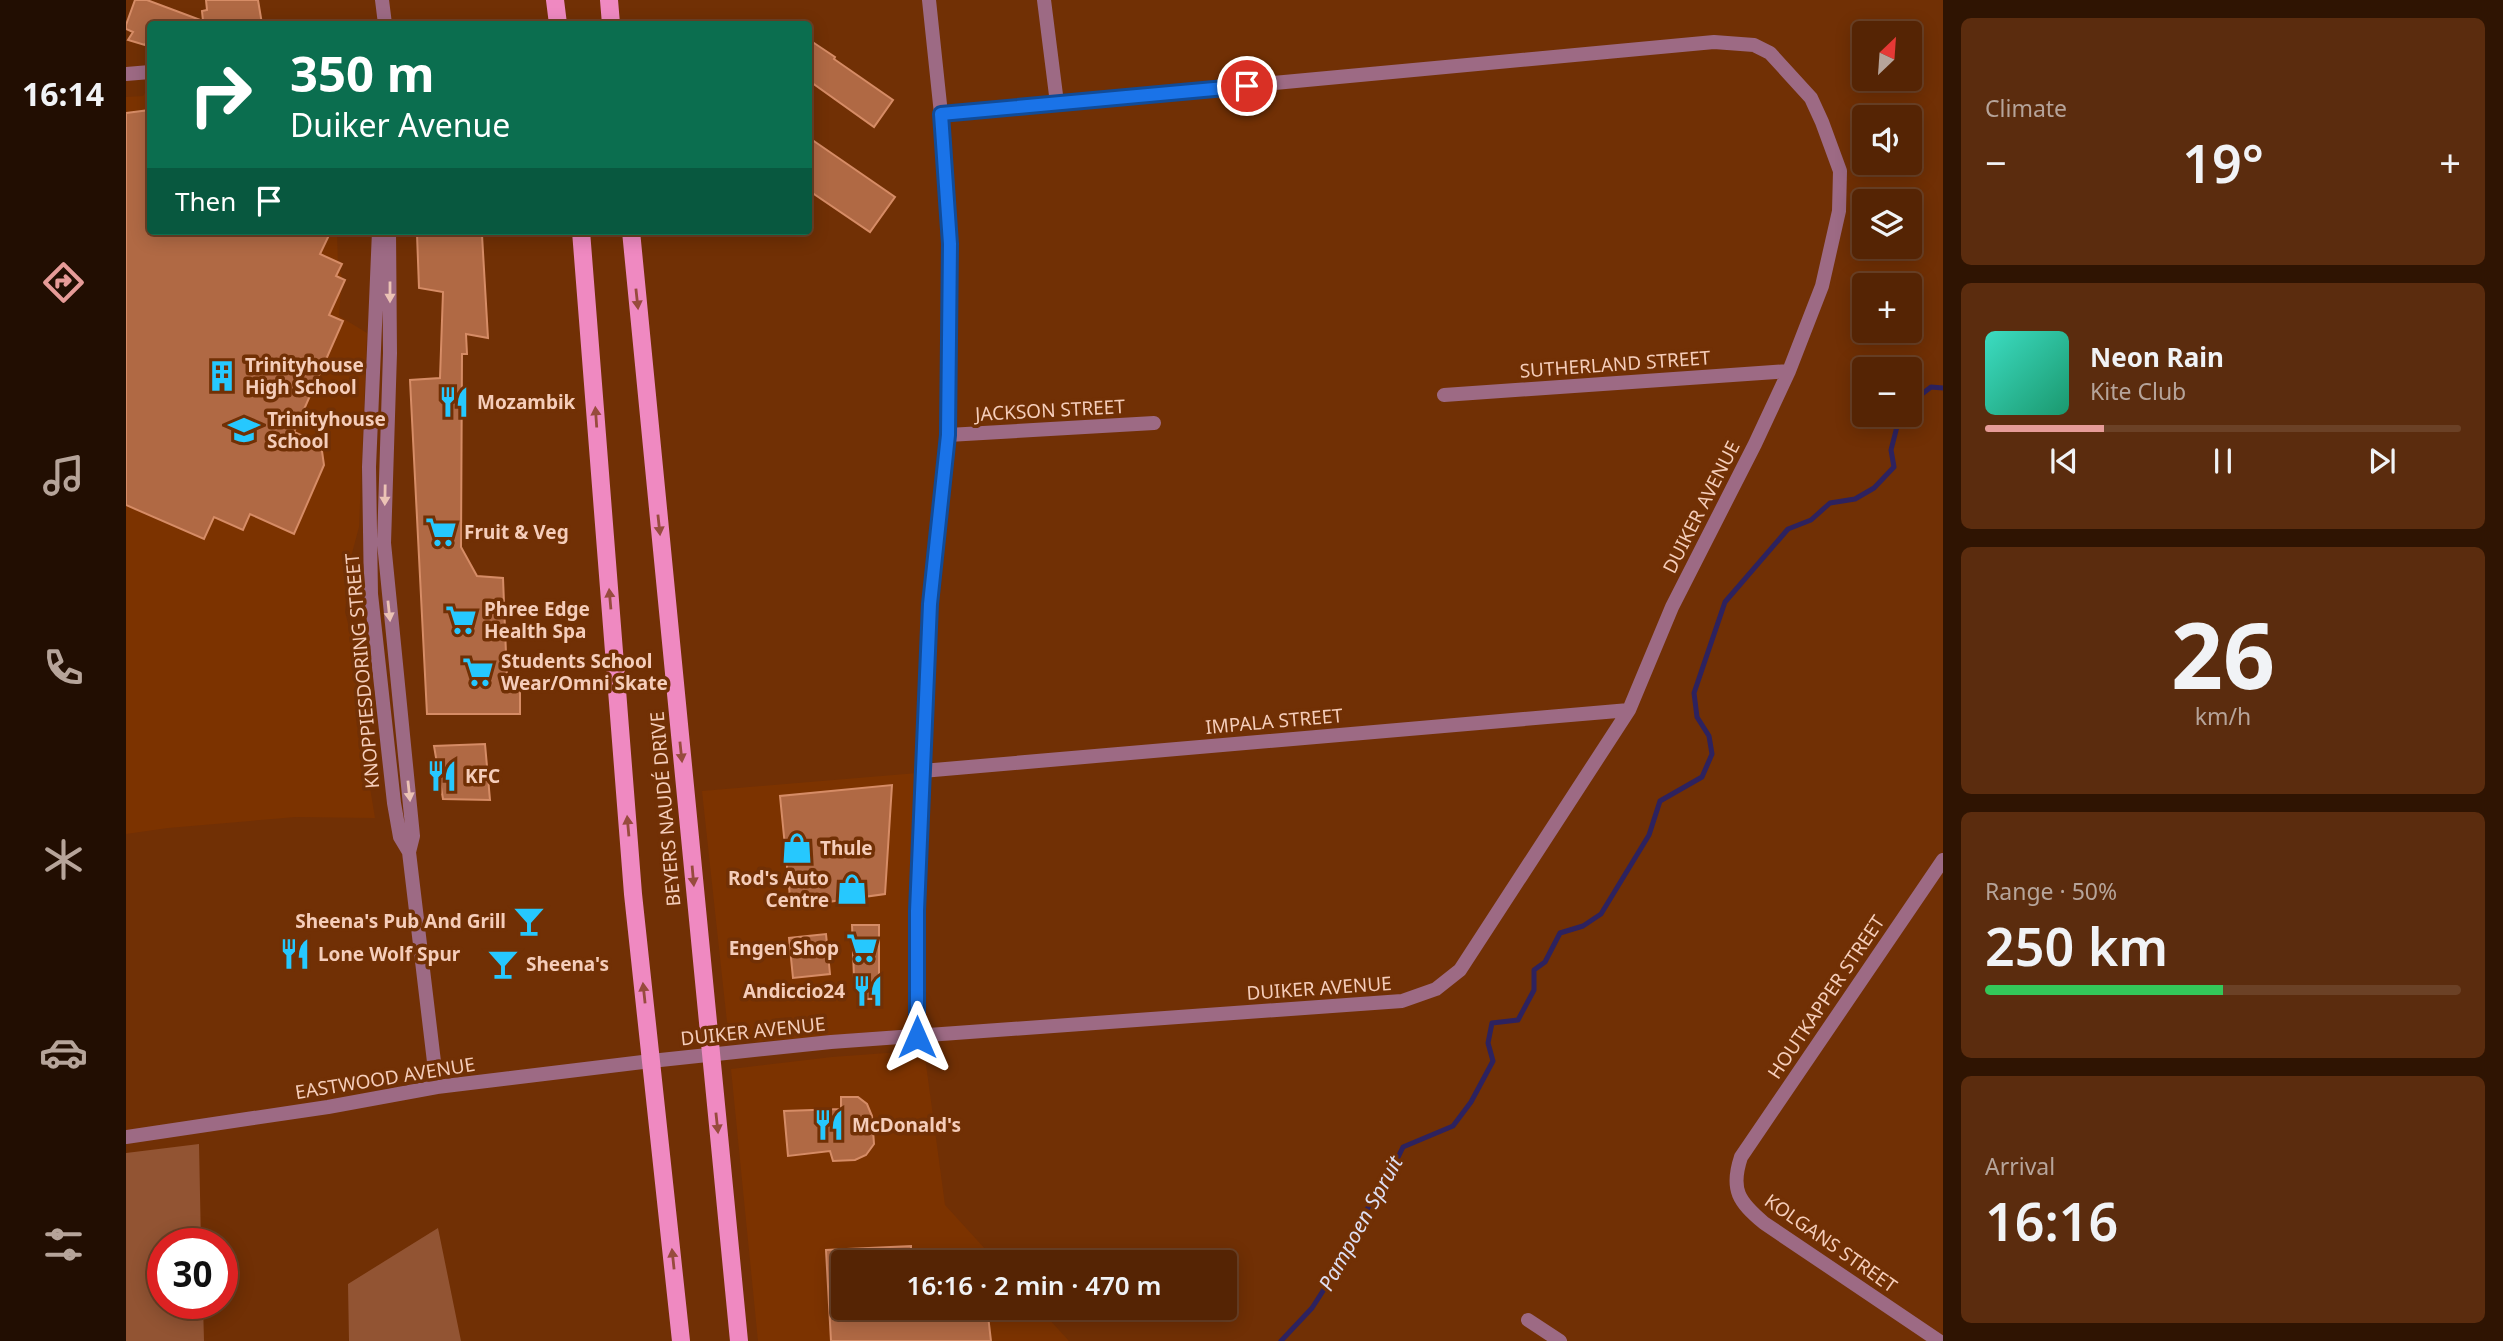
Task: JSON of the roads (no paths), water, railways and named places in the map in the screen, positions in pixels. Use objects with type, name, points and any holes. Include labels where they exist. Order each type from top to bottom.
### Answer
[{"type":"main road","points":[[555,0],[558,21]]},
{"type":"main road","points":[[608,0],[611,21]]},
{"type":"main road","name":"BEYERS NAUDÉ DRIVE","points":[[581,235],[632,880],[681,1341]]},
{"type":"main road","name":"BEYERS NAUDÉ DRIVE","points":[[631,235],[739,1341]]},
{"type":"street","points":[[382,0],[385,21]]},
{"type":"street","points":[[917,1037],[917,911],[930,604],[948,435],[950,244],[941,114],[929,0]]},
{"type":"street","points":[[1044,0],[1057,103]]},
{"type":"street","name":"DUIKER AVENUE","points":[[651,1061],[831,1042],[1402,1001],[1436,989],[1461,970],[1629,710],[1672,607],[1789,371],[1822,286],[1839,211],[1840,171],[1811,98],[1770,53],[1754,44],[1714,42],[941,114]]},
{"type":"street","points":[[126,74],[147,72]]},
{"type":"street","name":"KNOPPIESDORING STREET","points":[[379,235],[369,467],[371,594],[394,803],[400,837],[409,852]]},
{"type":"street","name":"KNOPPIESDORING STREET","points":[[389,235],[390,353],[384,543],[412,822],[413,836],[409,852],[438,1087]]},
{"type":"street","name":"SUTHERLAND STREET","points":[[1444,395],[1789,371]]},
{"type":"street","name":"JACKSON STREET","points":[[948,435],[1154,423]]},
{"type":"street","name":"IMPALA STREET","points":[[922,771],[1629,710]]},
{"type":"street","name":"HOUTKAPPER STREET","points":[[1741,1157],[1943,860]]},
{"type":"street","name":"EASTWOOD AVENUE","points":[[126,1136],[328,1107],[438,1087],[651,1061]]},
{"type":"street","name":"KOLGANS STREET","points":[[1741,1157],[1736,1186],[1740,1199],[1749,1211],[1939,1341]]},
{"type":"street","points":[[1528,1320],[1560,1341]]},
{"type":"waterway","name":"Pampoen Spruit","points":[[1922,394],[1931,387],[1943,388]]},
{"type":"waterway","name":"Pampoen Spruit","points":[[1281,1341],[1312,1308],[1350,1249],[1360,1220],[1390,1174],[1403,1147],[1453,1126],[1471,1102],[1493,1061],[1488,1043],[1492,1023],[1518,1020],[1534,990],[1534,970],[1545,962],[1560,933],[1583,926],[1601,914],[1649,835],[1660,801],[1702,777],[1712,754],[1709,736],[1697,717],[1694,693],[1725,602],[1788,529],[1811,520],[1830,503],[1855,499],[1874,488],[1894,467],[1891,450],[1897,427]]},
{"type":"place","name":"Trinityhouse High School","points":[[222,376]]},
{"type":"place","name":"Mozambik","points":[[454,402]]},
{"type":"place","name":"Trinityhouse School","points":[[244,430]]},
{"type":"place","name":"Fruit & Veg","points":[[441,532]]},
{"type":"place","name":"Phree Edge Health Spa","points":[[461,620]]},
{"type":"place","name":"Students School Wear/Omni Skate","points":[[478,672]]},
{"type":"place","name":"KFC","points":[[442,776]]},
{"type":"place","name":"Thule","points":[[797,848]]},
{"type":"place","name":"Rod's Auto Centre","points":[[852,889]]},
{"type":"place","name":"Sheena's Pub And Grill","points":[[529,921]]},
{"type":"place","name":"Engen Shop","points":[[862,948]]},
{"type":"place","name":"Lone Wolf Spur","points":[[295,954]]},
{"type":"place","name":"Sheena's","points":[[503,964]]},
{"type":"place","name":"Andiccio24","points":[[868,991]]},
{"type":"place","name":"McDonald's","points":[[829,1125]]}]
